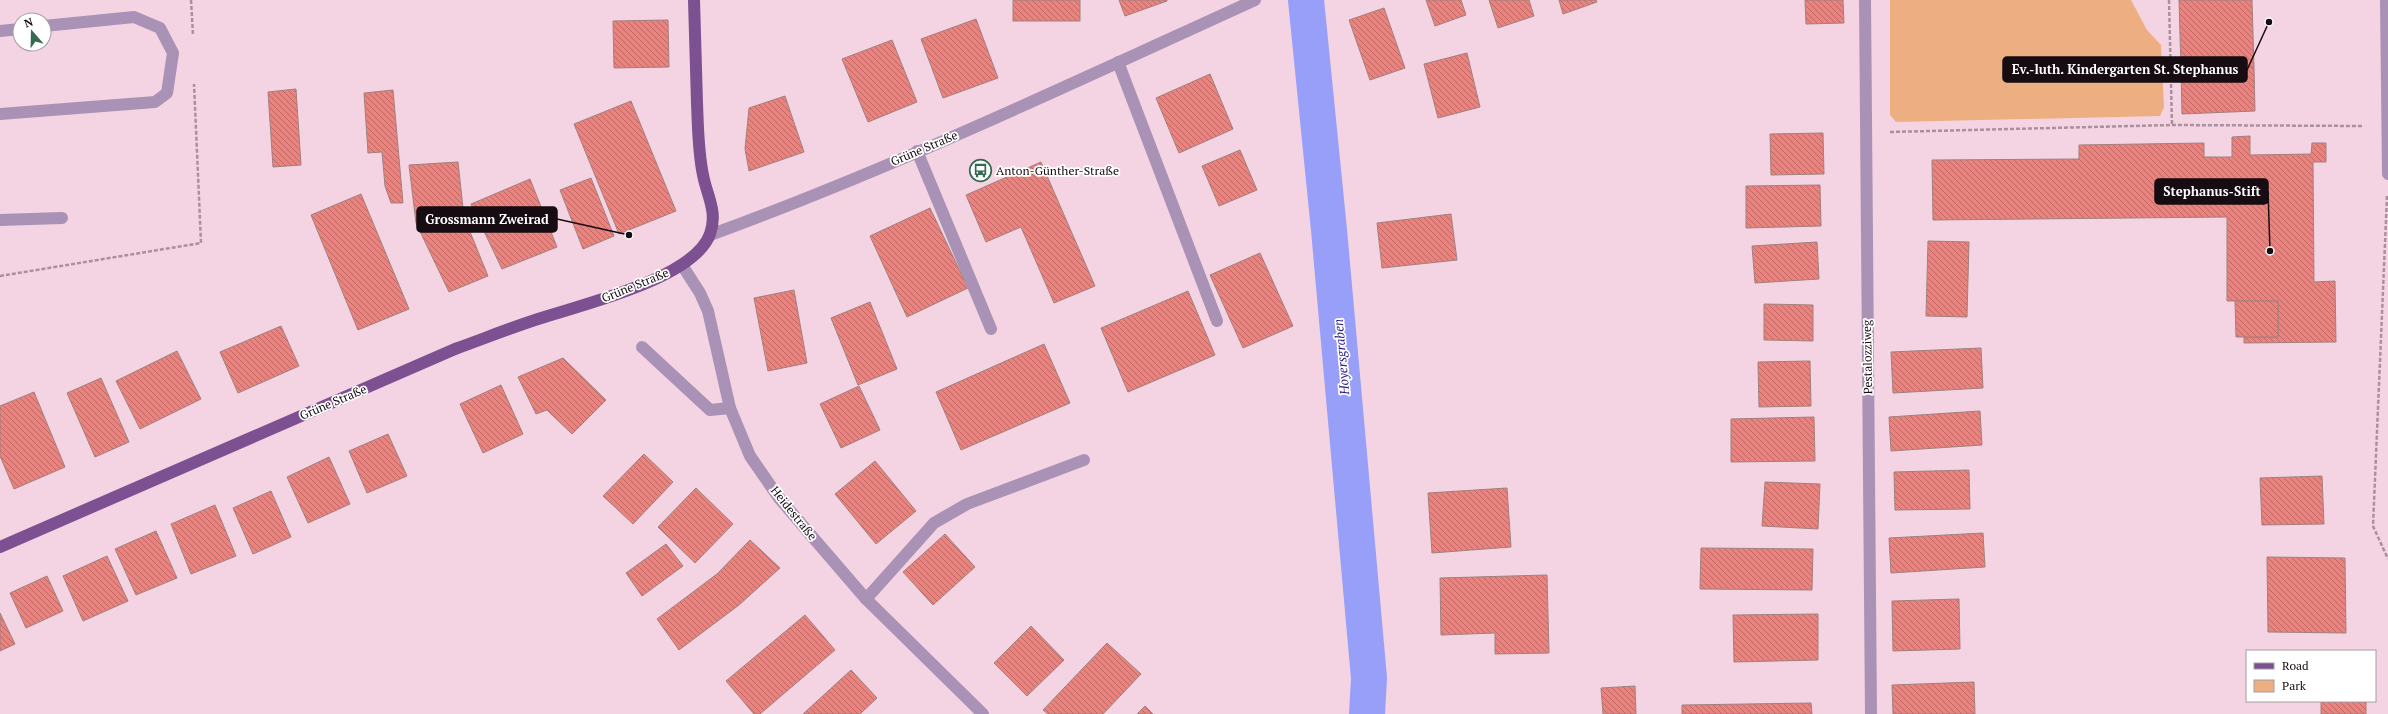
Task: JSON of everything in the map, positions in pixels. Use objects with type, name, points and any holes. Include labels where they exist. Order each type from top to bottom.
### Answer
[{"type":"main road","points":[[694,0],[699,150],[703,176],[713,211],[710,235]]},
{"type":"main road","name":"Grüne Straße","points":[[0,547],[455,349],[514,327],[633,288],[682,265],[698,252],[710,235]]},
{"type":"street","name":"Grüne Straße","points":[[710,235],[776,211],[917,151],[1255,0]]},
{"type":"street","name":"Pestalozziweg","points":[[1865,0],[1871,714]]},
{"type":"street","points":[[2386,0],[2388,174]]},
{"type":"street","points":[[0,114],[155,102],[167,93],[173,53],[160,28],[134,17],[52,25]]},
{"type":"street","points":[[0,31],[12,30]]},
{"type":"street","points":[[1118,62],[1217,321]]},
{"type":"street","points":[[917,151],[991,329]]},
{"type":"street","points":[[0,220],[62,218]]},
{"type":"street","name":"Heidestraße","points":[[682,265],[700,293],[708,311],[730,408],[750,456],[779,498],[866,599],[983,714]]},
{"type":"street","points":[[642,347],[710,410],[730,408]]},
{"type":"street","points":[[866,599],[934,523],[967,504],[1084,460]]},
{"type":"path","points":[[191,0],[193,39]]},
{"type":"path","points":[[2169,0],[2172,125]]},
{"type":"path","points":[[0,276],[201,243],[194,78]]},
{"type":"path","points":[[1866,133],[2172,125],[2388,126]]},
{"type":"path","points":[[2388,192],[2373,526],[2388,559]]},
{"type":"green space","points":[[1890,0],[2131,0],[2147,30],[2161,45],[2164,107],[2160,116],[1896,122],[1890,115]]},
{"type":"building","points":[[1013,0],[1080,0],[1080,21],[1013,21]]},
{"type":"building","points":[[1119,0],[1167,0],[1167,1],[1125,16]]},
{"type":"building","points":[[1426,0],[1461,0],[1466,15],[1435,26]]},
{"type":"building","points":[[1489,0],[1529,0],[1534,16],[1498,28]]},
{"type":"building","points":[[1559,0],[1596,0],[1597,2],[1563,14]]},
{"type":"building","points":[[1805,0],[1843,0],[1844,23],[1806,24]]},
{"type":"building","points":[[2179,0],[2252,0],[2254,67],[2181,69]]},
{"type":"building","points":[[1384,8],[1405,68],[1370,80],[1349,20]]},
{"type":"building","points":[[976,19],[998,78],[943,98],[921,39]]},
{"type":"building","points":[[668,20],[669,67],[614,68],[613,21]]},
{"type":"building","points":[[892,40],[917,102],[868,122],[842,59]]},
{"type":"building","points":[[1467,53],[1480,107],[1438,118],[1424,64]]},
{"type":"building","points":[[2254,67],[2255,111],[2182,114],[2181,69]]},
{"type":"building","points":[[1210,74],[1233,129],[1179,153],[1156,98]]},
{"type":"building","points":[[296,89],[301,165],[273,167],[268,92]]},
{"type":"building","points":[[393,90],[403,203],[391,203],[385,186],[382,152],[368,153],[364,93]]},
{"type":"building","points":[[785,96],[804,152],[749,171],[745,149],[749,108]]},
{"type":"building","points":[[631,101],[676,211],[619,234],[574,124]]},
{"type":"building","points":[[1823,133],[1824,174],[1771,175],[1770,134]]},
{"type":"building","points":[[2250,136],[2250,155],[2311,154],[2312,143],[2326,143],[2326,162],[2313,162],[2314,282],[2335,281],[2336,342],[2244,343],[2244,337],[2278,337],[2278,301],[2227,301],[2227,217],[1933,220],[1932,160],[2079,159],[2079,145],[2204,143],[2204,157],[2232,157],[2232,137]]},
{"type":"building","points":[[1240,150],[1257,190],[1219,206],[1202,166]]},
{"type":"building","points":[[458,162],[464,217],[488,276],[449,292],[416,223],[409,165]]},
{"type":"building","points":[[1041,162],[1095,286],[1054,303],[1021,227],[986,242],[966,195]]},
{"type":"building","points":[[591,178],[614,236],[583,249],[560,190]]},
{"type":"building","points":[[530,179],[557,247],[502,269],[471,204]]},
{"type":"building","points":[[1820,185],[1821,226],[1746,228],[1746,186]]},
{"type":"building","points":[[361,194],[409,309],[358,330],[311,215]]},
{"type":"building","points":[[930,208],[968,288],[907,317],[870,236]]},
{"type":"building","points":[[1451,214],[1457,260],[1382,268],[1377,223]]},
{"type":"building","points":[[1928,241],[1969,242],[1967,317],[1926,316]]},
{"type":"building","points":[[1817,242],[1819,279],[1755,283],[1752,246]]},
{"type":"building","points":[[1260,253],[1293,326],[1243,348],[1210,275]]},
{"type":"building","points":[[794,290],[807,363],[768,371],[754,298]]},
{"type":"building","points":[[1188,291],[1215,355],[1128,392],[1101,328]]},
{"type":"building","points":[[2235,301],[2278,301],[2278,337],[2236,337]]},
{"type":"building","points":[[870,302],[897,369],[858,385],[831,318]]},
{"type":"building","points":[[1764,304],[1813,305],[1813,341],[1764,340]]},
{"type":"building","points":[[281,326],[299,366],[238,393],[220,352]]},
{"type":"building","points":[[1044,344],[1070,403],[961,450],[936,392]]},
{"type":"building","points":[[1981,348],[1983,388],[1893,393],[1891,352]]},
{"type":"building","points":[[177,351],[201,399],[140,429],[116,381]]},
{"type":"building","points":[[563,358],[606,400],[572,434],[547,410],[536,414],[518,377]]},
{"type":"building","points":[[1810,361],[1811,406],[1759,407],[1758,362]]},
{"type":"building","points":[[101,378],[129,442],[95,457],[67,393]]},
{"type":"building","points":[[501,385],[523,434],[483,453],[460,404]]},
{"type":"building","points":[[859,386],[880,430],[841,448],[820,404]]},
{"type":"building","points":[[34,392],[65,467],[14,489],[0,456],[0,406]]},
{"type":"building","points":[[1980,411],[1982,445],[1891,451],[1889,417]]},
{"type":"building","points":[[1814,417],[1815,461],[1731,462],[1731,419]]},
{"type":"building","points":[[388,434],[407,476],[367,493],[349,451]]},
{"type":"building","points":[[644,454],[673,482],[633,524],[603,496]]},
{"type":"building","points":[[329,457],[350,504],[308,523],[287,477]]},
{"type":"building","points":[[875,461],[916,511],[876,544],[835,494]]},
{"type":"building","points":[[1969,470],[1970,509],[1895,510],[1894,472]]},
{"type":"building","points":[[2322,476],[2324,524],[2262,525],[2260,478]]},
{"type":"building","points":[[1765,482],[1820,484],[1818,529],[1762,526]]},
{"type":"building","points":[[696,488],[733,524],[695,563],[658,527]]},
{"type":"building","points":[[1507,488],[1511,547],[1432,553],[1428,493]]},
{"type":"building","points":[[271,491],[291,537],[253,554],[233,508]]},
{"type":"building","points":[[215,505],[236,556],[191,574],[171,524]]},
{"type":"building","points":[[156,531],[177,578],[136,595],[115,549]]},
{"type":"building","points":[[1983,533],[1985,567],[1891,573],[1889,538]]},
{"type":"building","points":[[945,534],[975,567],[933,605],[903,572]]},
{"type":"building","points":[[750,540],[780,568],[739,605],[679,650],[657,619],[717,574]]},
{"type":"building","points":[[666,544],[683,566],[642,596],[626,573]]},
{"type":"building","points":[[1701,548],[1813,549],[1812,590],[1700,589]]},
{"type":"building","points":[[107,556],[128,601],[83,621],[63,576]]},
{"type":"building","points":[[2267,557],[2345,558],[2346,633],[2268,632]]},
{"type":"building","points":[[1547,575],[1549,653],[1495,654],[1495,633],[1441,635],[1440,578]]},
{"type":"building","points":[[47,576],[63,611],[26,628],[10,593]]},
{"type":"building","points":[[1959,599],[1960,649],[1893,651],[1892,601]]},
{"type":"building","points":[[0,613],[15,644],[0,651]]},
{"type":"building","points":[[1818,614],[1818,660],[1734,662],[1733,615]]},
{"type":"building","points":[[805,615],[835,650],[760,714],[754,714],[726,681]]},
{"type":"building","points":[[1031,626],[1064,660],[1027,696],[994,663]]},
{"type":"building","points":[[1107,643],[1141,674],[1103,714],[1048,714],[1043,710]]},
{"type":"building","points":[[851,670],[877,698],[860,714],[803,714]]},
{"type":"building","points":[[1974,682],[1975,714],[1893,714],[1892,685]]},
{"type":"building","points":[[1635,686],[1636,714],[1603,714],[1601,688]]},
{"type":"building","points":[[2321,702],[2366,702],[2366,714],[2321,714]]},
{"type":"building","points":[[1811,703],[1812,714],[1682,714],[1682,705]]},
{"type":"building","points":[[1145,706],[1153,714],[1137,714]]},
{"type":"waterway","name":"Hoyersgraben","points":[[1306,0],[1329,230],[1369,678],[1367,714]]},
{"type":"place","name":"Ev.-luth. Kindergarten St. Stephanus","points":[[2269,22]]},
{"type":"place","name":"Anton-Günther-Straße","points":[[981,170]]},
{"type":"place","name":"Grossmann Zweirad","points":[[629,235]]},
{"type":"place","name":"Stephanus-Stift","points":[[2270,251]]}]
